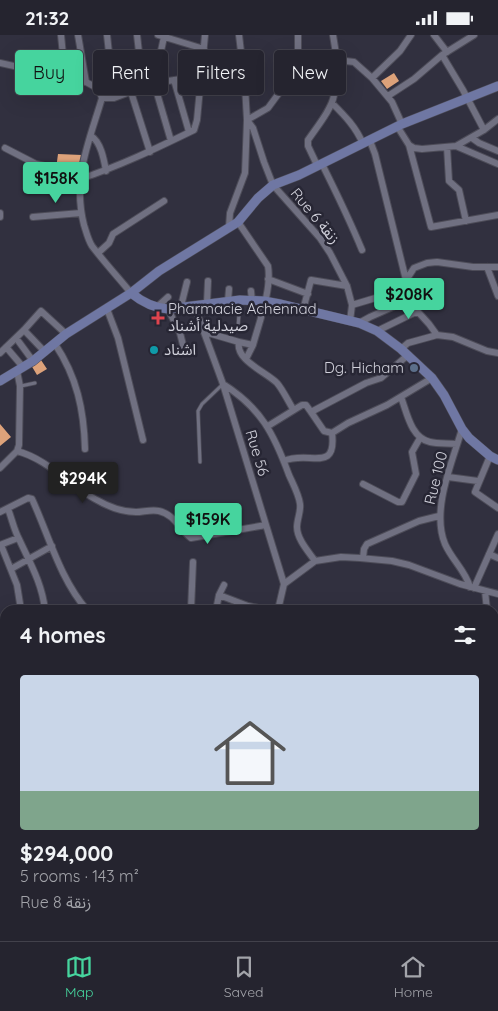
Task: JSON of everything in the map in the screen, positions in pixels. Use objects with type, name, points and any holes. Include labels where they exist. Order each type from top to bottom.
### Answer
[{"type":"street","points":[[62,35],[63,50]]},
{"type":"street","points":[[78,35],[86,81]]},
{"type":"street","points":[[107,35],[114,98]]},
{"type":"street","points":[[137,35],[139,50]]},
{"type":"street","points":[[159,50],[161,36],[204,49],[205,35]]},
{"type":"street","points":[[229,227],[230,213],[245,173],[246,86],[239,35]]},
{"type":"street","points":[[298,35],[298,50]]},
{"type":"street","points":[[333,35],[335,50]]},
{"type":"street","points":[[372,78],[400,51],[411,35]]},
{"type":"street","points":[[434,35],[484,130]]},
{"type":"street","points":[[388,96],[474,35]]},
{"type":"street","points":[[346,61],[354,62],[388,96],[409,145],[430,226],[434,228],[498,215]]},
{"type":"street","points":[[0,63],[15,66]]},
{"type":"street","points":[[168,81],[178,79]]},
{"type":"street","points":[[83,80],[97,88],[102,98],[85,153],[80,177],[79,196],[81,213],[91,245],[131,293],[142,301],[168,309],[240,300],[251,296],[264,301],[354,322],[377,331],[404,352],[432,378],[444,395],[462,429],[469,438],[494,458],[478,481],[475,492],[498,507]]},
{"type":"street","points":[[174,80],[189,132]]},
{"type":"street","points":[[0,381],[33,361],[66,334],[131,293],[158,271],[238,221],[258,197],[273,185],[299,175],[399,125],[498,86]]},
{"type":"street","points":[[102,98],[114,98],[122,95]]},
{"type":"street","points":[[132,95],[150,151]]},
{"type":"street","points":[[158,95],[171,141]]},
{"type":"street","points":[[5,148],[36,164],[80,177],[106,171],[194,130],[200,95]]},
{"type":"street","points":[[247,120],[268,108],[278,95]]},
{"type":"street","points":[[334,95],[332,103],[308,140],[308,146],[338,194],[341,206],[362,250]]},
{"type":"street","points":[[332,103],[351,122],[375,154],[406,280]]},
{"type":"street","points":[[409,145],[422,149],[456,146],[472,138],[498,119]]},
{"type":"street","points":[[247,120],[254,128],[273,185]]},
{"type":"street","points":[[91,136],[95,139],[106,171]]},
{"type":"street","points":[[472,138],[478,143],[498,151]]},
{"type":"street","points":[[456,146],[498,164]]},
{"type":"street","points":[[447,147],[449,181],[459,190],[466,221]]},
{"type":"street","name":"Rue 6 زنقة","points":[[273,185],[320,238],[330,253],[347,286],[354,322]]},
{"type":"street","points":[[98,253],[109,243],[113,234],[164,201]]},
{"type":"street","points":[[32,217],[81,213]]},
{"type":"street","points":[[238,221],[268,266],[264,301],[253,345],[246,359]]},
{"type":"street","points":[[352,305],[398,291],[414,268],[427,263],[437,262],[498,267]]},
{"type":"street","points":[[487,267],[498,296]]},
{"type":"street","points":[[268,279],[308,293]]},
{"type":"street","points":[[303,310],[311,280],[347,286]]},
{"type":"street","points":[[207,303],[208,281]]},
{"type":"street","points":[[181,307],[186,282]]},
{"type":"street","points":[[228,301],[230,289]]},
{"type":"street","points":[[398,291],[437,335]]},
{"type":"street","points":[[157,307],[168,297]]},
{"type":"street","points":[[354,322],[406,301]]},
{"type":"street","name":"Rue 56","points":[[194,305],[223,384],[284,584],[279,605]]},
{"type":"street","points":[[107,309],[118,338],[143,439]]},
{"type":"street","points":[[168,309],[180,333],[184,349]]},
{"type":"street","points":[[0,353],[24,331],[41,311],[66,334]]},
{"type":"street","points":[[377,331],[416,312]]},
{"type":"street","points":[[24,331],[45,352]]},
{"type":"street","points":[[205,332],[253,345]]},
{"type":"street","points":[[311,412],[360,385],[382,378],[404,352],[408,343],[437,335],[453,337],[498,353]]},
{"type":"street","points":[[19,342],[33,361]]},
{"type":"street","points":[[239,342],[239,350],[246,359],[278,384],[293,409]]},
{"type":"street","points":[[55,344],[76,384],[85,433],[85,449]]},
{"type":"street","points":[[0,468],[16,451],[19,445],[20,369],[6,347]]},
{"type":"street","points":[[268,426],[304,404],[324,431],[332,433],[401,397],[432,378]]},
{"type":"street","points":[[223,384],[238,393],[249,403],[268,426],[284,461],[300,504],[297,529],[304,545],[315,561]]},
{"type":"street","points":[[401,397],[415,432],[420,438],[429,442],[457,444]]},
{"type":"street","name":"Rue 100","points":[[462,429],[440,506],[439,516],[444,542],[472,587]]},
{"type":"street","points":[[284,461],[326,457],[331,454],[334,447],[332,433]]},
{"type":"street","points":[[363,484],[398,502],[402,502],[416,473],[412,452],[420,438]]},
{"type":"street","points":[[16,451],[28,454],[95,499],[111,507],[134,512],[159,511],[165,513],[174,519],[191,538],[266,525]]},
{"type":"street","points":[[448,477],[478,481]]},
{"type":"street","points":[[0,512],[30,498],[58,561],[84,605]]},
{"type":"street","points":[[8,509],[18,538],[41,586],[45,605]]},
{"type":"street","points":[[363,558],[367,544],[419,521],[439,516]]},
{"type":"street","points":[[472,587],[498,533]]},
{"type":"street","points":[[18,538],[0,545],[17,585],[20,605]]},
{"type":"street","points":[[11,569],[52,545]]},
{"type":"street","points":[[489,554],[498,558]]},
{"type":"street","points":[[284,584],[315,561],[341,557],[392,561],[409,565],[485,591],[496,593],[498,586]]},
{"type":"street","points":[[191,605],[192,562]]},
{"type":"street","points":[[217,605],[224,585]]},
{"type":"street","points":[[485,591],[486,605]]},
{"type":"street","points":[[219,595],[245,605]]},
{"type":"lane","points":[[238,327],[240,300]]},
{"type":"lane","points":[[20,386],[35,383]]},
{"type":"lane","points":[[200,462],[198,411],[202,404],[223,384]]},
{"type":"building","points":[[394,73],[399,81],[387,89],[381,81]]},
{"type":"building","points":[[58,154],[82,155],[79,170],[56,169]]},
{"type":"building","points":[[41,360],[47,369],[37,375],[31,365]]},
{"type":"building","points":[[0,424],[11,437],[0,446]]},
{"type":"place","name":"Pharmacie Achennad صيدلية أشناد","points":[[158,318]]},
{"type":"place","name":"اشناد","points":[[154,350]]},
{"type":"place","name":"Dg. Hicham","points":[[414,368]]}]
